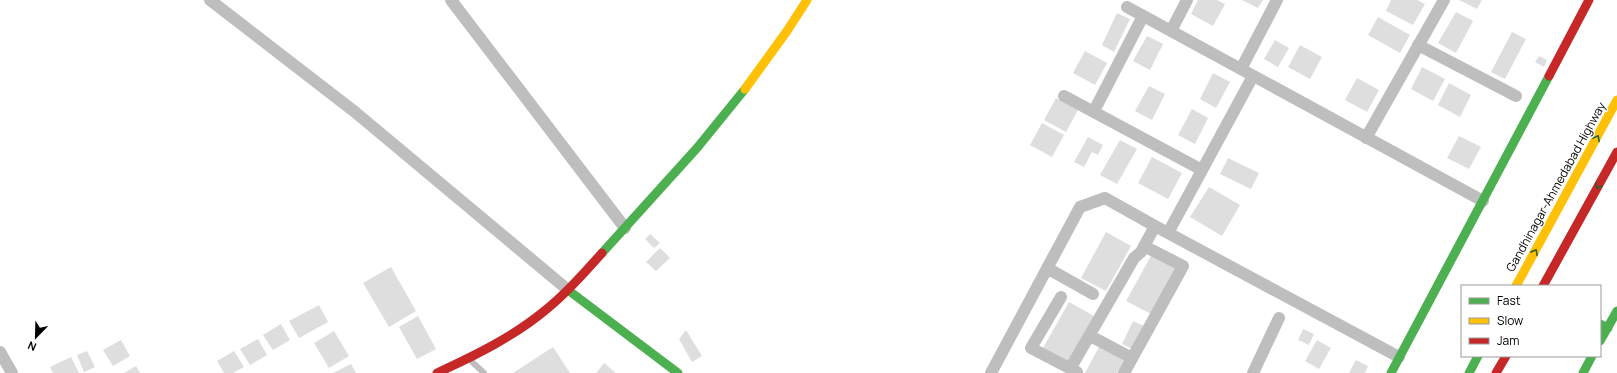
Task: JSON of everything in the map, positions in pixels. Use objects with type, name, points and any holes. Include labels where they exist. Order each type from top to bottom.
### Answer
[{"type":"street","points":[[210,0],[355,112],[568,290],[678,373]]},
{"type":"street","points":[[451,0],[625,228]]},
{"type":"street","points":[[437,373],[499,342],[519,330],[538,317],[568,290],[671,178],[741,93],[796,18],[807,0]]},
{"type":"street","points":[[1171,31],[1188,0]]},
{"type":"street","points":[[1241,69],[1277,0]]},
{"type":"street","points":[[1366,138],[1444,0]]},
{"type":"street","points":[[1391,373],[1588,0]]},
{"type":"street","points":[[1127,7],[1483,201]]},
{"type":"street","points":[[1094,111],[1143,16]]},
{"type":"street","points":[[1418,45],[1516,96]]},
{"type":"street","points":[[1168,233],[1254,76]]},
{"type":"street","points":[[1064,96],[1202,170]]},
{"type":"street","name":"Gandhinagar-Ahmedabad Highway","points":[[1517,285],[1617,100]]},
{"type":"street","points":[[1544,285],[1617,152]]},
{"type":"street","points":[[991,373],[1080,207],[1104,198],[1399,357]]},
{"type":"street","points":[[1075,372],[1134,258],[1142,249],[1155,226]]},
{"type":"street","points":[[1075,372],[1141,261],[1142,249]]},
{"type":"street","points":[[1124,373],[1183,266],[1142,249]]},
{"type":"street","points":[[1047,268],[1093,294]]},
{"type":"street","points":[[1549,276],[1552,285]]},
{"type":"street","points":[[1060,297],[1031,348],[1075,372]]},
{"type":"street","points":[[1601,339],[1604,326],[1617,312]]},
{"type":"street","points":[[1252,373],[1279,318]]},
{"type":"street","points":[[1096,339],[1132,358]]},
{"type":"street","points":[[0,352],[12,373]]},
{"type":"street","points":[[1468,373],[1477,357]]},
{"type":"street","points":[[1496,373],[1505,357]]},
{"type":"street","points":[[1583,373],[1591,357]]},
{"type":"lane","points":[[468,358],[484,373]]},
{"type":"building","points":[[1198,0],[1217,0],[1225,4],[1213,26],[1191,14]]},
{"type":"building","points":[[1242,0],[1263,0],[1258,8]]},
{"type":"building","points":[[1391,0],[1417,0],[1425,4],[1413,25],[1386,11]]},
{"type":"building","points":[[1459,0],[1482,0],[1477,9]]},
{"type":"building","points":[[1456,12],[1473,21],[1456,53],[1438,43]]},
{"type":"building","points":[[1117,13],[1130,19],[1114,52],[1102,45]]},
{"type":"building","points":[[1378,17],[1410,35],[1400,53],[1368,35]]},
{"type":"building","points":[[1512,32],[1526,39],[1505,79],[1491,72]]},
{"type":"building","points":[[1147,36],[1163,44],[1150,70],[1133,61]]},
{"type":"building","points":[[1275,40],[1289,48],[1278,67],[1264,59]]},
{"type":"building","points":[[1300,45],[1322,57],[1310,79],[1288,67]]},
{"type":"building","points":[[1085,51],[1107,63],[1095,85],[1073,73]]},
{"type":"building","points":[[1539,56],[1547,60],[1544,67],[1535,62]]},
{"type":"building","points":[[1422,67],[1445,79],[1433,101],[1411,89]]},
{"type":"building","points":[[1213,73],[1230,82],[1216,108],[1200,99]]},
{"type":"building","points":[[1357,78],[1379,90],[1367,112],[1345,100]]},
{"type":"building","points":[[1449,83],[1471,95],[1460,117],[1438,105]]},
{"type":"building","points":[[1149,86],[1165,94],[1152,120],[1135,111]]},
{"type":"building","points":[[1056,98],[1078,110],[1066,132],[1044,120]]},
{"type":"building","points":[[1192,109],[1208,118],[1195,144],[1178,135]]},
{"type":"building","points":[[1042,123],[1064,135],[1052,157],[1030,145]]},
{"type":"building","points":[[1459,136],[1481,147],[1469,169],[1447,158]]},
{"type":"building","points":[[1088,137],[1103,145],[1098,155],[1092,152],[1084,167],[1074,162]]},
{"type":"building","points":[[1120,140],[1137,149],[1117,184],[1100,175]]},
{"type":"building","points":[[1152,157],[1182,173],[1168,199],[1138,183]]},
{"type":"building","points":[[1228,158],[1259,173],[1251,189],[1220,174]]},
{"type":"building","points":[[1209,187],[1240,205],[1222,236],[1190,217]]},
{"type":"building","points":[[1106,232],[1131,246],[1106,291],[1081,278]]},
{"type":"building","points":[[650,234],[660,243],[654,248],[645,239]]},
{"type":"building","points":[[660,248],[670,258],[656,271],[646,262]]},
{"type":"building","points":[[1152,254],[1177,268],[1151,314],[1126,301]]},
{"type":"building","points":[[391,267],[416,311],[389,327],[363,283]]},
{"type":"building","points":[[1069,302],[1094,316],[1068,362],[1043,348]]},
{"type":"building","points":[[319,305],[328,322],[299,338],[289,321]]},
{"type":"building","points":[[418,316],[436,349],[417,359],[399,327]]},
{"type":"building","points":[[1133,321],[1144,326],[1132,349],[1122,344]]},
{"type":"building","points":[[281,324],[290,340],[273,350],[263,335]]},
{"type":"building","points":[[1303,329],[1314,334],[1309,345],[1298,340]]},
{"type":"building","points":[[686,330],[702,356],[692,362],[679,339]]},
{"type":"building","points":[[334,331],[349,356],[329,368],[314,343]]},
{"type":"building","points":[[258,339],[267,355],[250,365],[240,349]]},
{"type":"building","points":[[121,340],[130,356],[113,366],[103,350]]},
{"type":"building","points":[[1317,340],[1331,348],[1319,369],[1305,361]]},
{"type":"building","points":[[1101,343],[1126,357],[1117,373],[1085,373]]},
{"type":"building","points":[[553,347],[570,373],[513,373]]},
{"type":"building","points":[[87,351],[95,367],[84,372],[77,355]]},
{"type":"building","points":[[234,351],[244,367],[233,373],[224,373],[217,361]]},
{"type":"building","points":[[71,357],[79,373],[53,373],[50,367]]},
{"type":"building","points":[[1356,360],[1368,366],[1365,373],[1349,373]]},
{"type":"building","points":[[604,363],[616,373],[596,373]]},
{"type":"building","points":[[351,364],[356,373],[333,373]]},
{"type":"building","points":[[136,366],[140,373],[124,373]]},
{"type":"traffic: fast","points":[[1391,373],[1549,76]]},
{"type":"traffic: fast","points":[[602,253],[697,148],[745,89]]},
{"type":"traffic: fast","points":[[568,290],[678,373]]},
{"type":"traffic: fast","points":[[1601,339],[1617,311]]},
{"type":"traffic: fast","points":[[1601,324],[1608,328]]},
{"type":"traffic: fast","points":[[1469,373],[1477,357]]},
{"type":"traffic: fast","points":[[1583,373],[1591,357]]},
{"type":"traffic: slow","points":[[745,89],[787,31],[807,0]]},
{"type":"traffic: slow","points":[[1517,285],[1617,100]]},
{"type":"traffic: jam","points":[[1549,76],[1589,0]]},
{"type":"traffic: jam","points":[[1544,285],[1617,152]]},
{"type":"traffic: jam","points":[[437,373],[495,344],[535,318],[576,282],[602,253]]},
{"type":"traffic: jam","points":[[1496,373],[1505,357]]}]
